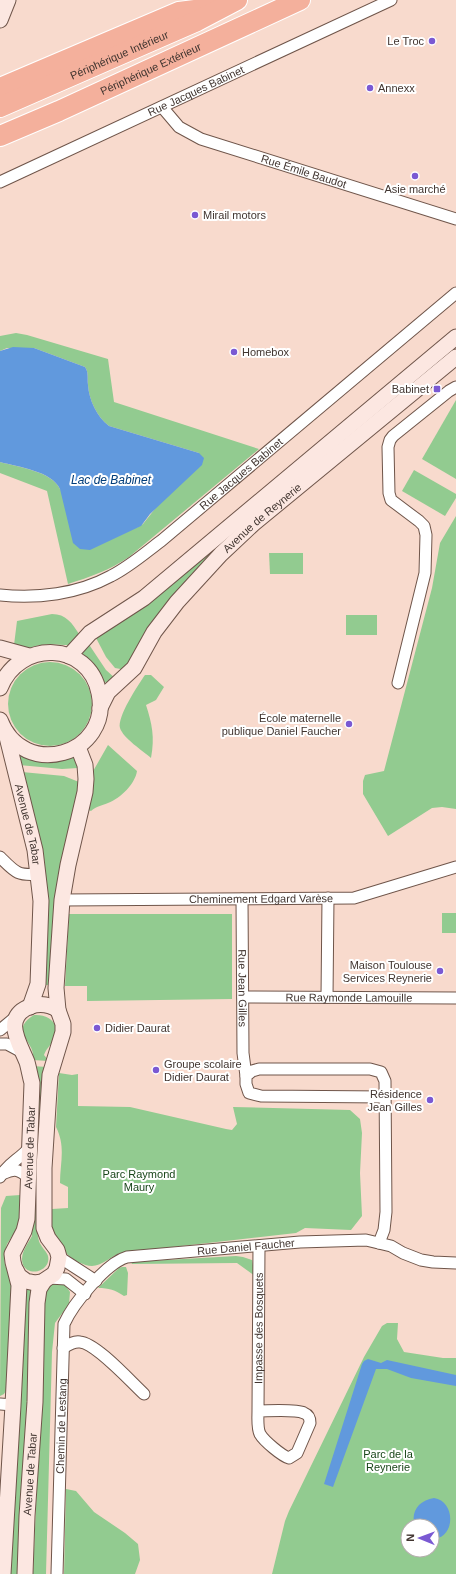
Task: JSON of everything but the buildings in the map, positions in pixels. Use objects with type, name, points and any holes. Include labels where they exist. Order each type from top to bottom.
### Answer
[{"type":"highway","name":"Périphérique Extérieur","points":[[5,135],[300,0]]},
{"type":"highway","points":[[0,88],[178,12],[229,4]]},
{"type":"highway","name":"Périphérique Intérieur","points":[[0,107],[197,21],[229,4]]},
{"type":"main road","points":[[0,20],[8,0]]},
{"type":"main road","name":"Avenue de Reynerie","points":[[69,656],[88,635],[144,598],[456,337]]},
{"type":"main road","name":"Avenue de Reynerie","points":[[100,708],[108,692],[134,668],[154,632],[177,602],[221,554],[253,524],[456,357]]},
{"type":"main road","points":[[0,648],[29,656]]},
{"type":"main road","points":[[0,688],[3,680],[14,666],[29,656],[46,652],[69,656],[82,665],[93,677],[99,692],[100,708],[96,724],[91,733],[78,747],[63,754],[47,755],[23,749],[17,744],[3,726]]},
{"type":"main road","name":"Avenue de Tabar","points":[[3,726],[35,850],[39,874],[41,901],[38,984],[30,1007]]},
{"type":"main road","name":"Avenue de Tabar","points":[[26,1574],[27,1516],[35,1402],[37,1303],[39,1290],[54,1274],[59,1257],[57,1250],[46,1234],[44,1220],[44,1168],[50,1075],[54,1056],[63,1032],[63,1024],[58,1010],[56,988],[62,900],[68,865],[85,792],[86,779],[84,765],[78,747]]},
{"type":"main road","points":[[17,1016],[20,1012],[30,1007],[43,1004],[58,1010]]},
{"type":"main road","name":"Avenue de Tabar","points":[[3,1574],[7,1404],[18,1285],[12,1254],[24,1231],[27,1219],[32,1083],[27,1063],[15,1035],[17,1016]]},
{"type":"main road","points":[[16,1270],[26,1281],[35,1283],[47,1280]]},
{"type":"street","name":"Rue Jacques Babinet","points":[[0,182],[391,0]]},
{"type":"street","name":"Rue Émile Baudot","points":[[162,107],[179,127],[202,139],[456,219]]},
{"type":"street","name":"Rue Jacques Babinet","points":[[0,595],[25,596],[79,589],[111,576],[132,564],[456,293]]},
{"type":"street","points":[[398,683],[425,573],[426,535],[424,526],[391,500],[389,493],[388,447],[393,436],[456,387]]},
{"type":"street","points":[[0,857],[14,871],[21,875],[39,874]]},
{"type":"street","name":"Cheminement Edgard Varèse","points":[[62,900],[354,898],[456,867]]},
{"type":"street","points":[[328,898],[328,997]]},
{"type":"street","name":"Rue Jean Gilles","points":[[242,899],[243,1053],[246,1084],[249,1093],[261,1096],[385,1097]]},
{"type":"street","name":"Rue Raymonde Lamouille","points":[[243,997],[456,998]]},
{"type":"street","points":[[0,1030],[17,1016]]},
{"type":"street","points":[[0,1044],[7,1044],[22,1052]]},
{"type":"street","points":[[246,1076],[252,1071],[259,1069],[370,1069],[381,1072],[385,1081],[386,1212],[384,1230],[379,1243]]},
{"type":"street","points":[[1,1175],[8,1165],[21,1157],[29,1148]]},
{"type":"street","points":[[1,1175],[14,1170],[20,1170],[28,1177]]},
{"type":"street","name":"Rue Daniel Faucher","points":[[90,1287],[114,1263],[127,1257],[300,1242],[366,1240],[391,1246],[403,1253],[421,1260],[456,1263]]},
{"type":"street","name":"Impasse des Bosquets","points":[[258,1411],[300,1412],[308,1416],[310,1423],[294,1457],[285,1457],[260,1434],[258,1427],[258,1411],[259,1246]]},
{"type":"street","points":[[59,1257],[90,1287]]},
{"type":"street","points":[[47,1280],[66,1279],[90,1287]]},
{"type":"street","name":"Chemin de Lestang","points":[[57,1574],[64,1330],[66,1321],[90,1287]]},
{"type":"street","points":[[63,1348],[72,1342],[79,1342],[94,1347],[144,1394]]},
{"type":"green space","points":[[16,333],[108,359],[114,402],[259,449],[129,557],[100,573],[68,584],[47,491],[0,473],[0,462],[42,474],[56,483],[60,489],[136,528],[143,524],[199,453],[109,426],[97,413],[92,402],[85,367],[34,348],[7,348],[0,351],[0,336]]},
{"type":"green space","points":[[456,400],[456,479],[422,459]]},
{"type":"green space","points":[[414,470],[456,494],[456,498],[445,516],[402,491]]},
{"type":"green space","points":[[260,516],[126,670],[115,668],[106,657],[95,636],[195,561]]},
{"type":"green space","points":[[456,516],[456,809],[442,807],[432,808],[388,836],[363,794],[363,781],[365,775],[384,771],[432,588],[440,543]]},
{"type":"green space","points":[[269,553],[303,553],[303,574],[270,574]]},
{"type":"green space","points":[[52,614],[65,617],[79,634],[71,645],[42,645],[24,650],[14,645],[17,621]]},
{"type":"green space","points":[[346,615],[377,615],[377,635],[346,635]]},
{"type":"green space","points":[[88,643],[106,670],[116,679],[108,683],[104,682],[97,669],[85,657],[82,651]]},
{"type":"green space","points":[[50,662],[66,665],[80,674],[89,688],[92,704],[89,720],[80,734],[66,743],[50,746],[34,743],[20,734],[11,720],[8,704],[11,688],[20,674],[34,665]]},
{"type":"green space","points":[[145,675],[151,675],[164,687],[156,700],[146,705],[152,731],[153,744],[151,758],[129,740],[120,728],[120,723],[125,709],[133,693]]},
{"type":"green space","points":[[108,745],[137,771],[136,776],[127,790],[118,798],[91,811],[86,809],[92,773]]},
{"type":"green space","points":[[17,753],[73,755],[78,768],[62,769],[19,765]]},
{"type":"green space","points":[[22,772],[64,776],[79,782],[52,985],[41,985],[47,907],[46,876],[40,838]]},
{"type":"green space","points":[[442,913],[456,913],[456,933],[442,933]]},
{"type":"green space","points":[[69,914],[232,914],[232,999],[87,1001],[87,986],[65,986]]},
{"type":"green space","points":[[34,1015],[45,1016],[55,1025],[56,1030],[53,1041],[44,1055],[49,1061],[32,1060],[31,1058],[33,1057],[33,1052],[24,1036],[23,1026]]},
{"type":"green space","points":[[32,1066],[47,1067],[37,1230],[39,1242],[47,1253],[48,1262],[42,1270],[36,1271],[27,1269],[23,1265],[22,1259],[24,1250],[32,1236]]},
{"type":"green space","name":"Parc Raymond Maury","points":[[59,1073],[72,1075],[78,1074],[78,1106],[130,1107],[232,1130],[237,1124],[233,1107],[350,1110],[360,1119],[362,1133],[360,1173],[362,1216],[351,1230],[305,1228],[296,1233],[120,1253],[95,1266],[79,1263],[68,1255],[58,1244],[50,1227],[52,1209],[68,1208],[68,1187],[60,1183],[62,1148],[56,1127]]},
{"type":"green space","points":[[20,1195],[20,1216],[18,1227],[7,1244],[4,1255],[5,1265],[13,1284],[7,1389],[4,1394],[0,1396],[1,1208],[6,1196]]},
{"type":"green space","points":[[236,1256],[252,1260],[255,1276],[237,1263],[132,1264],[131,1262]]},
{"type":"green space","points":[[126,1267],[128,1273],[127,1295],[124,1296],[112,1290],[98,1288],[119,1268]]},
{"type":"green space","points":[[53,1282],[64,1283],[70,1292],[69,1304],[55,1323],[52,1352],[46,1574],[33,1574],[38,1461],[41,1318],[46,1289]]},
{"type":"green space","points":[[26,1288],[34,1290],[19,1574],[8,1574]]},
{"type":"green space","name":"Parc de la Reynerie","points":[[387,1323],[398,1323],[397,1339],[404,1352],[443,1358],[456,1358],[456,1574],[272,1574],[285,1521],[289,1511],[364,1357],[382,1326]]},
{"type":"green space","points":[[66,1489],[76,1491],[94,1512],[125,1533],[138,1544],[140,1560],[135,1574],[64,1574]]},
{"type":"water","name":"Lac de Babinet","points":[[13,347],[34,348],[85,367],[92,402],[97,413],[109,426],[199,453],[204,458],[202,465],[150,514],[141,526],[90,550],[80,549],[73,543],[60,489],[56,483],[50,478],[34,471],[0,462],[0,351]]},
{"type":"water","points":[[368,1359],[381,1363],[387,1360],[456,1375],[456,1386],[411,1378],[387,1369],[376,1369],[333,1487],[324,1484],[362,1364]]},
{"type":"water","points":[[434,1498],[441,1501],[449,1512],[449,1527],[446,1533],[440,1537],[440,1518],[414,1518],[415,1512],[420,1504]]},
{"type":"place","name":"Le Troc","points":[[432,41]]},
{"type":"place","name":"Annexx","points":[[370,88]]},
{"type":"place","name":"Asie marché","points":[[415,176]]},
{"type":"place","name":"Mirail motors","points":[[195,215]]},
{"type":"place","name":"Homebox","points":[[234,352]]},
{"type":"place","name":"Babinet","points":[[437,389]]},
{"type":"place","name":"École maternelle publique Daniel Faucher","points":[[349,724]]},
{"type":"place","name":"Maison Toulouse Services Reynerie","points":[[440,971]]},
{"type":"place","name":"Didier Daurat","points":[[97,1028]]},
{"type":"place","name":"Groupe scolaire Didier Daurat","points":[[156,1070]]},
{"type":"place","name":"Résidence Jean Gilles","points":[[430,1100]]}]
